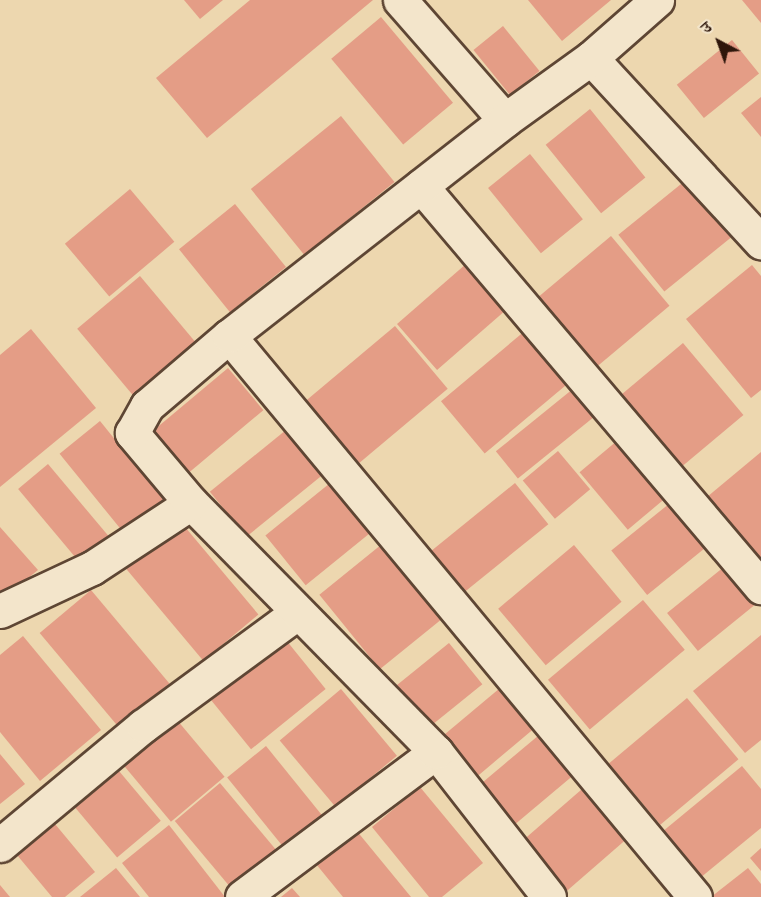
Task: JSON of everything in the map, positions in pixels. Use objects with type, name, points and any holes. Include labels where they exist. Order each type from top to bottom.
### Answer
[{"type":"street","points":[[400,0],[505,120]]},
{"type":"street","points":[[549,897],[436,752],[191,503],[132,433],[147,406],[229,336],[505,120],[591,58],[657,0]]},
{"type":"street","points":[[591,58],[761,242]]},
{"type":"street","points":[[422,186],[761,587]]},
{"type":"street","points":[[229,336],[695,897]]},
{"type":"street","points":[[0,612],[86,572],[191,503]]},
{"type":"street","points":[[0,845],[144,726],[297,613]]},
{"type":"street","points":[[242,897],[436,752]]},
{"type":"building","points":[[184,0],[223,0],[200,19]]},
{"type":"building","points":[[250,0],[373,0],[207,138],[156,78]]},
{"type":"building","points":[[528,0],[611,0],[562,41]]},
{"type":"building","points":[[742,0],[761,0],[761,23]]},
{"type":"building","points":[[381,17],[453,103],[403,145],[331,59]]},
{"type":"building","points":[[503,26],[540,71],[510,95],[473,50]]},
{"type":"building","points":[[732,40],[759,73],[704,118],[677,85]]},
{"type":"building","points":[[761,97],[761,137],[741,113]]},
{"type":"building","points":[[590,109],[645,177],[601,213],[546,145]]},
{"type":"building","points":[[341,116],[394,182],[304,255],[251,189]]},
{"type":"building","points":[[530,154],[583,219],[541,253],[488,188]]},
{"type":"building","points":[[686,180],[732,237],[664,291],[618,235]]},
{"type":"building","points":[[130,189],[174,242],[109,296],[65,244]]},
{"type":"building","points":[[235,204],[286,267],[230,312],[179,249]]},
{"type":"building","points":[[611,236],[669,306],[594,369],[536,299]]},
{"type":"building","points":[[474,257],[514,303],[437,370],[397,324]]},
{"type":"building","points":[[752,265],[761,276],[761,390],[751,398],[686,319]]},
{"type":"building","points":[[140,276],[197,344],[134,397],[77,329]]},
{"type":"building","points":[[395,326],[448,389],[357,465],[304,402]]},
{"type":"building","points":[[31,329],[96,408],[0,487],[0,355]]},
{"type":"building","points":[[526,330],[570,382],[485,453],[441,401]]},
{"type":"building","points":[[683,343],[743,415],[680,468],[619,396]]},
{"type":"building","points":[[228,368],[263,410],[189,472],[154,430]]},
{"type":"building","points":[[579,384],[601,411],[518,479],[496,451]]},
{"type":"building","points":[[100,421],[167,503],[126,536],[60,454]]},
{"type":"building","points":[[286,430],[323,475],[246,537],[210,492]]},
{"type":"building","points":[[624,435],[672,492],[628,530],[580,472]]},
{"type":"building","points":[[558,451],[590,489],[555,519],[523,481]]},
{"type":"building","points":[[761,452],[761,563],[707,497]]},
{"type":"building","points":[[48,464],[112,541],[82,566],[18,489]]},
{"type":"building","points":[[340,475],[380,525],[306,585],[265,535]]},
{"type":"building","points":[[515,483],[548,524],[456,599],[423,558]]},
{"type":"building","points":[[675,499],[711,543],[647,595],[611,551]]},
{"type":"building","points":[[180,521],[258,614],[203,661],[125,567]]},
{"type":"building","points":[[0,527],[38,570],[0,601]]},
{"type":"building","points":[[387,540],[447,615],[380,669],[319,595]]},
{"type":"building","points":[[574,545],[622,602],[546,665],[498,609]]},
{"type":"building","points":[[730,562],[761,600],[698,651],[667,613]]},
{"type":"building","points":[[91,590],[169,683],[118,727],[40,633]]},
{"type":"building","points":[[643,600],[685,650],[590,729],[548,680]]},
{"type":"building","points":[[761,635],[761,740],[745,753],[693,691]]},
{"type":"building","points":[[23,636],[101,730],[40,781],[0,732],[0,655]]},
{"type":"building","points":[[286,640],[326,689],[251,749],[211,700]]},
{"type":"building","points":[[449,643],[482,684],[423,732],[390,691]]},
{"type":"building","points":[[506,683],[540,724],[471,781],[437,741]]},
{"type":"building","points":[[341,689],[397,756],[336,807],[280,740]]},
{"type":"building","points":[[687,698],[738,759],[660,825],[609,764]]},
{"type":"building","points":[[177,720],[225,777],[171,822],[123,765]]},
{"type":"building","points":[[545,730],[579,771],[511,828],[477,787]]},
{"type":"building","points":[[266,746],[322,815],[283,847],[227,777]]},
{"type":"building","points":[[0,754],[25,784],[0,804]]},
{"type":"building","points":[[742,766],[761,789],[761,828],[700,878],[662,832]]},
{"type":"building","points":[[119,771],[161,821],[117,857],[75,808]]},
{"type":"building","points":[[220,783],[279,853],[234,891],[175,821]]},
{"type":"building","points":[[589,783],[633,834],[565,893],[521,842]]},
{"type":"building","points":[[420,787],[483,863],[442,897],[429,897],[372,827]]},
{"type":"building","points":[[55,824],[95,872],[65,897],[52,897],[17,855]]},
{"type":"building","points":[[169,825],[225,897],[149,897],[122,863]]},
{"type":"building","points":[[356,830],[411,897],[343,897],[316,864]]},
{"type":"building","points":[[761,848],[761,871],[750,858]]},
{"type":"building","points":[[116,868],[140,897],[80,897]]},
{"type":"building","points":[[748,868],[761,884],[761,897],[711,897]]},
{"type":"building","points":[[0,885],[10,897],[0,897]]},
{"type":"building","points":[[292,888],[300,897],[281,897]]}]
